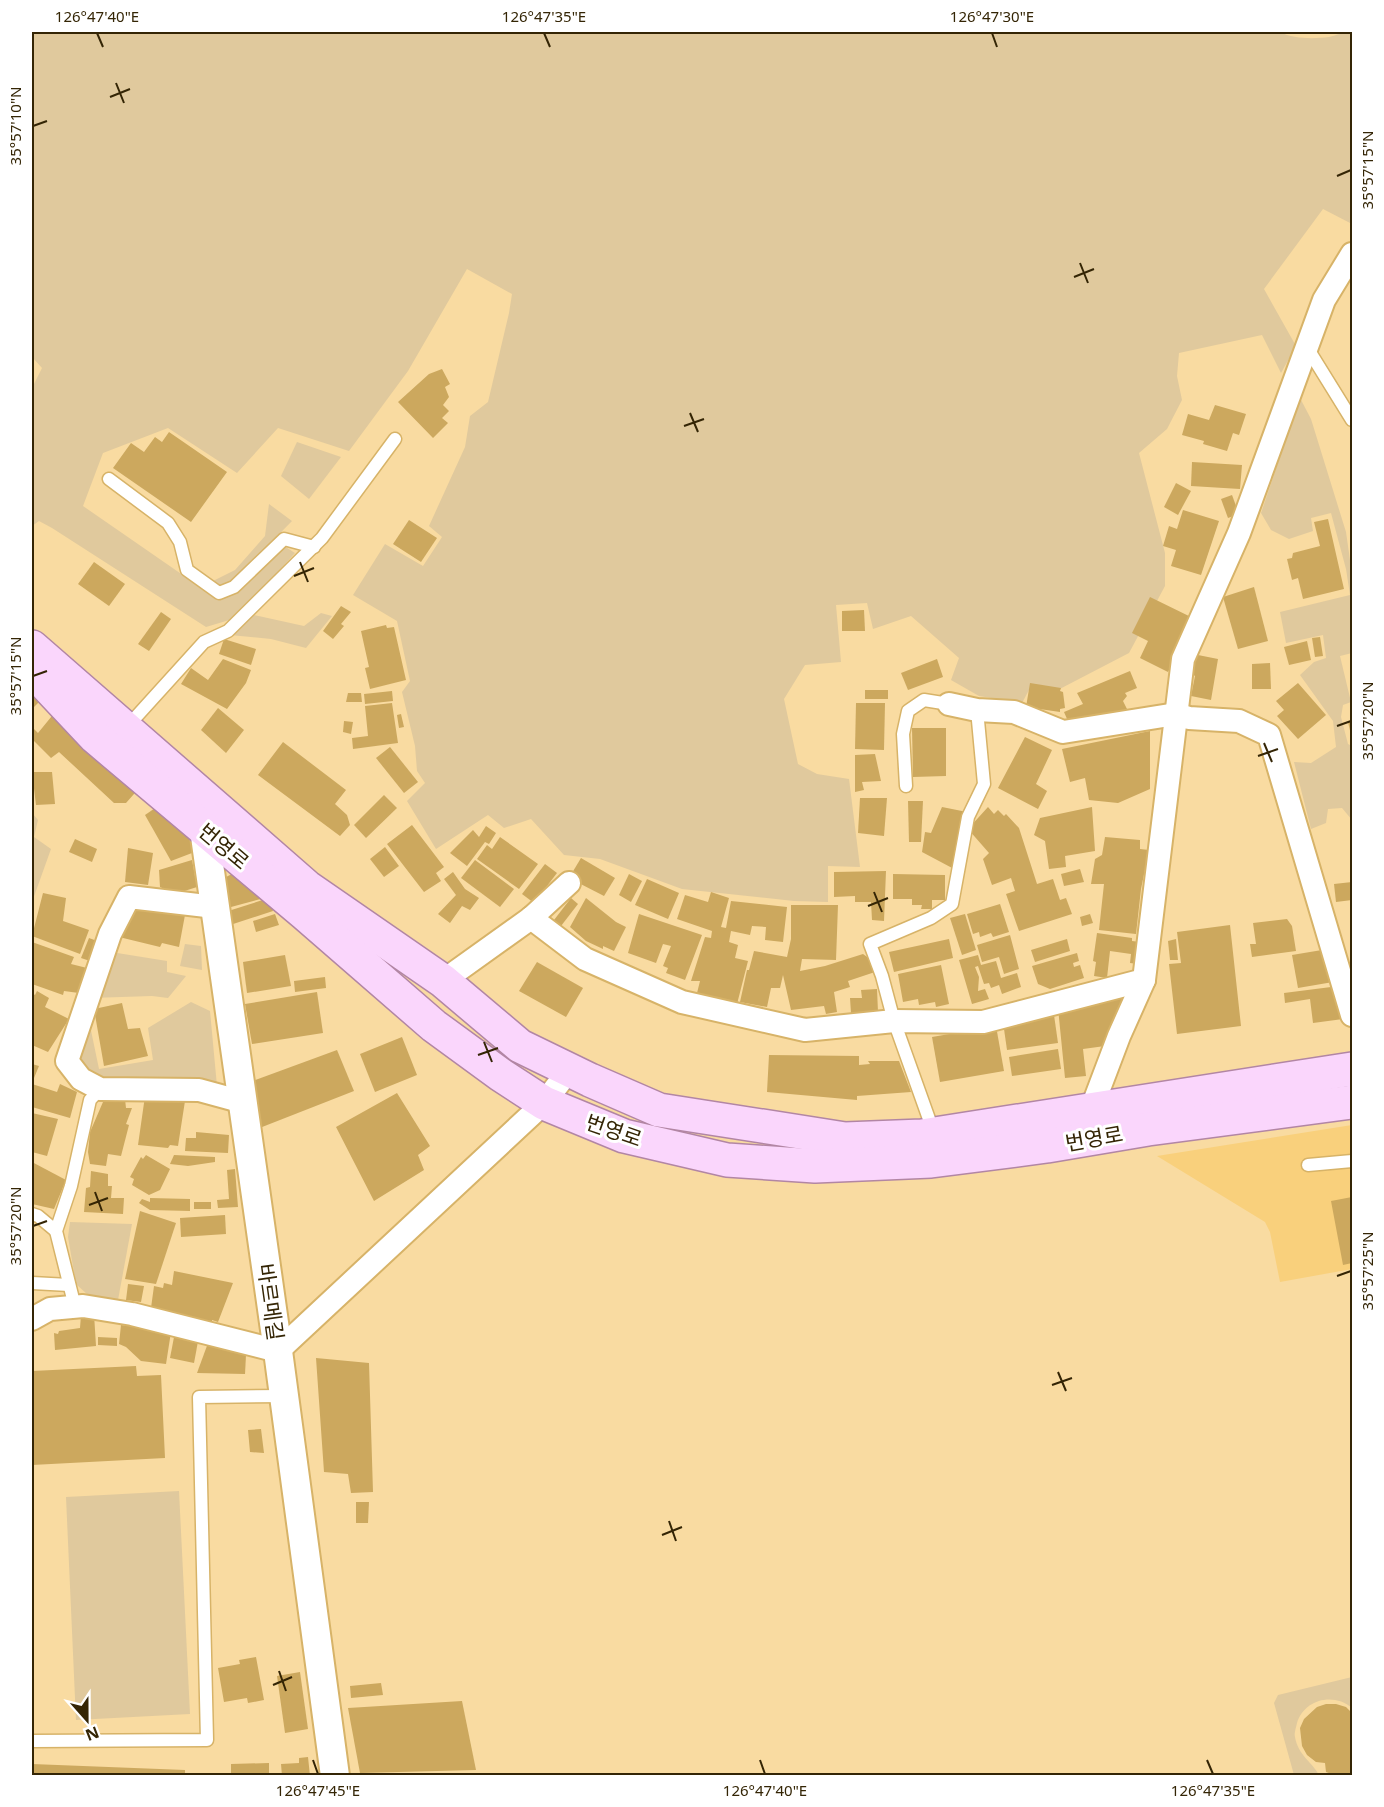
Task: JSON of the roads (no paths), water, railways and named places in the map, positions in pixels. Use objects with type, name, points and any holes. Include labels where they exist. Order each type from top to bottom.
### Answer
[{"type":"main road","name":"번영로","points":[[32,647],[307,887],[443,981],[520,1046],[659,1110],[845,1139],[935,1134],[1353,1069]]},
{"type":"main road","name":"번영로","points":[[32,670],[95,737],[434,1026],[544,1103],[624,1136],[727,1160],[815,1166],[931,1161],[1353,1101]]},
{"type":"street","points":[[1092,1110],[1119,1036],[1144,980],[1184,659],[1239,533],[1324,300],[1353,254]]},
{"type":"street","points":[[949,704],[977,710],[1014,712],[1063,732],[1176,714],[1190,718],[1239,721],[1269,735],[1353,1015]]},
{"type":"street","name":"바르메길","points":[[204,829],[335,1776]]},
{"type":"street","points":[[443,981],[531,918],[569,883]]},
{"type":"street","points":[[215,907],[129,897],[110,934],[67,1061],[81,1079],[100,1089],[200,1090],[243,1102]]},
{"type":"street","points":[[531,918],[585,959],[682,1002],[805,1030],[894,1021],[983,1022],[1144,980]]},
{"type":"street","points":[[32,1319],[50,1309],[83,1306],[132,1314],[278,1351],[544,1103],[569,1070]]},
{"type":"lane","points":[[1308,349],[1353,420]]},
{"type":"lane","points":[[125,729],[204,642],[228,631],[314,547],[395,439]]},
{"type":"lane","points":[[109,478],[168,523],[180,542],[187,570],[219,593],[234,587],[284,539],[314,547]]},
{"type":"lane","points":[[906,786],[903,734],[908,711],[924,700],[949,704]]},
{"type":"lane","points":[[935,1134],[894,1021],[882,976],[870,944],[931,918],[952,904],[968,817],[984,784],[977,710]]},
{"type":"lane","points":[[75,1307],[56,1232],[71,1186],[90,1100],[100,1089]]},
{"type":"lane","points":[[1308,1165],[1353,1161]]},
{"type":"lane","points":[[32,1214],[38,1215],[56,1232]]},
{"type":"lane","points":[[32,1283],[69,1285]]},
{"type":"lane","points":[[32,1740],[207,1740],[200,1397],[284,1396]]}]
